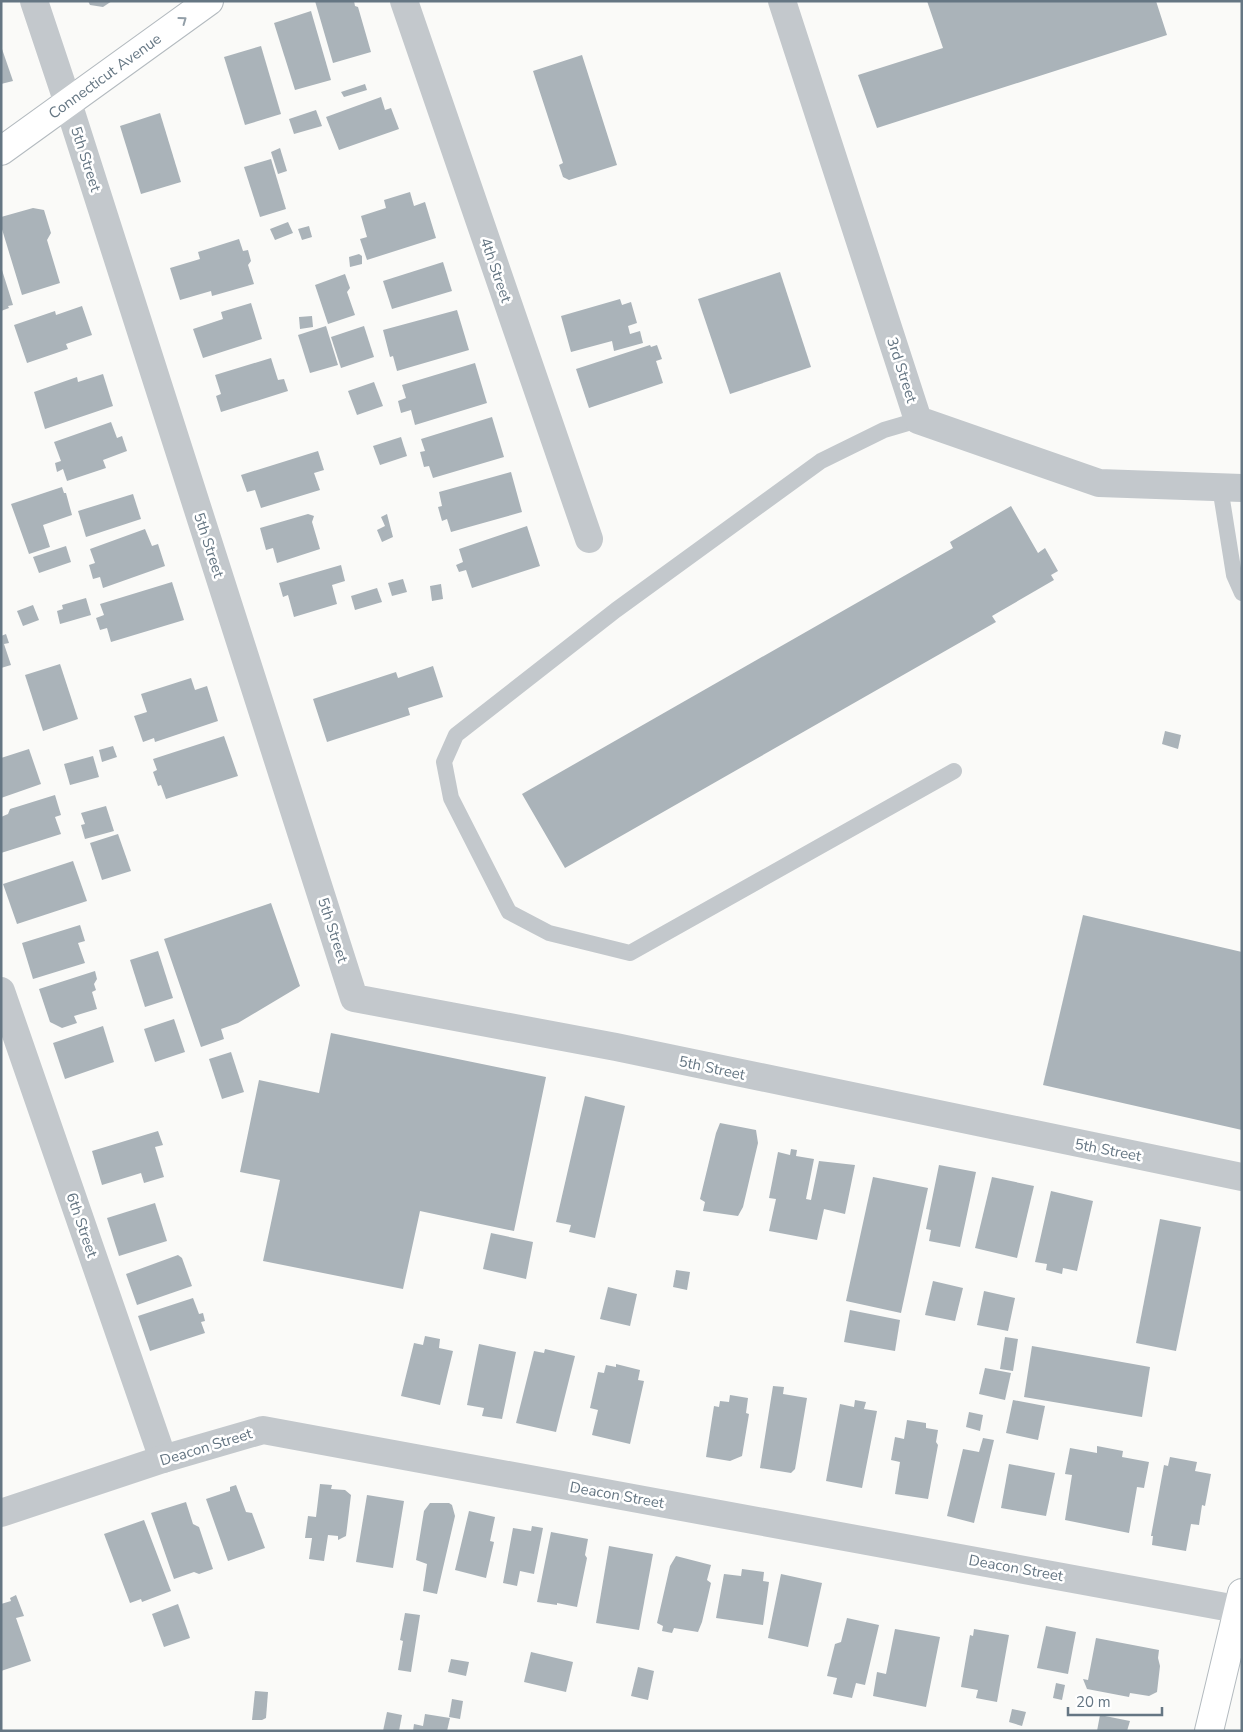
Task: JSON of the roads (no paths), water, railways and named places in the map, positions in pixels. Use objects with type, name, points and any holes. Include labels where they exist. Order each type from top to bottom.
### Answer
[{"type":"main road","name":"Connecticut Avenue","points":[[1,151],[208,1]]},
{"type":"main road","points":[[1209,1731],[1241,1604]]},
{"type":"street","name":"5th Street","points":[[34,1],[354,998],[616,1048],[1242,1177]]},
{"type":"street","name":"4th Street","points":[[404,1],[589,539]]},
{"type":"street","name":"3rd Street","points":[[782,1],[918,420],[1099,483],[1231,487]]},
{"type":"street","name":"6th Street","points":[[1,991],[163,1460]]},
{"type":"street","name":"Deacon Street","points":[[1,1513],[163,1460],[263,1430],[1241,1604]]},
{"type":"lane","points":[[918,420],[884,430],[821,461],[616,610],[456,735],[444,762],[451,798],[509,912],[549,933],[630,953],[954,771]]},
{"type":"lane","points":[[1231,487],[1234,575],[1242,592]]}]
